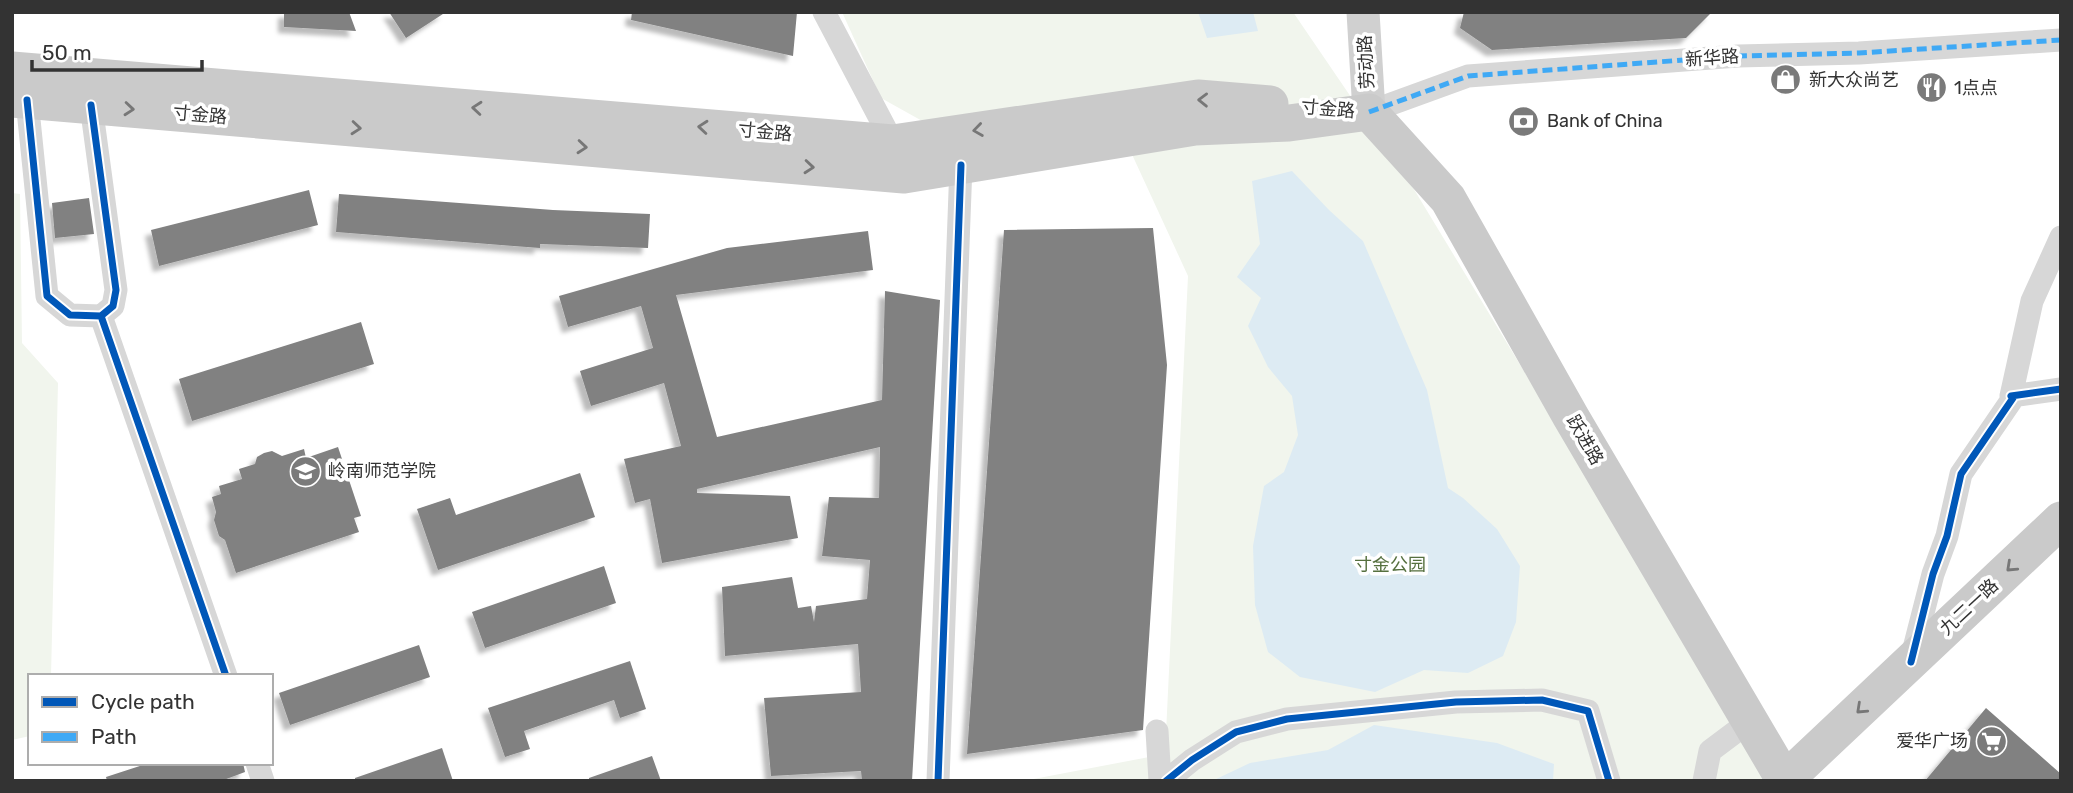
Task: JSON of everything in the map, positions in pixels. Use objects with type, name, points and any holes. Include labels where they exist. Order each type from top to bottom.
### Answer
[{"type":"main road","name":"寸金路","points":[[17,89],[892,143],[1198,98],[1369,112]]},
{"type":"main road","name":"寸金路","points":[[17,89],[91,106],[904,175],[1195,127],[1289,123],[1369,112]]},
{"type":"main road","name":"跃进路","points":[[1369,112],[1448,199],[1571,417],[1785,781]]},
{"type":"main road","name":"九二一路","points":[[1785,781],[2061,520]]},
{"type":"street","points":[[824,12],[892,143]]},
{"type":"street","name":"劳动路","points":[[1363,12],[1369,112]]},
{"type":"street","name":"新华路","points":[[1369,112],[1468,76],[1738,56],[1859,53],[2061,40]]},
{"type":"street","points":[[17,89],[47,296],[70,315],[101,317],[113,306],[116,290],[91,106]]},
{"type":"street","points":[[937,781],[961,165]]},
{"type":"street","points":[[1911,662],[1933,574],[1947,536],[1961,474],[2013,398],[2011,396],[2032,301],[2061,237]]},
{"type":"street","points":[[101,317],[225,674]]},
{"type":"street","points":[[2011,396],[2061,389]]},
{"type":"street","points":[[1166,781],[1192,760],[1236,732],[1287,719],[1456,702],[1542,700],[1588,710],[1609,781]]},
{"type":"street","points":[[1704,781],[1710,751],[1750,721]]},
{"type":"street","points":[[1157,732],[1160,781]]},
{"type":"green space","name":"寸金公园","points":[[842,12],[1293,12],[1415,191],[1772,781],[1023,781],[1165,754],[1188,276],[1106,98],[933,127],[881,98]]},
{"type":"green space","points":[[12,193],[20,194],[22,343],[58,383],[51,674],[28,674],[28,736],[12,740]]},
{"type":"shaded area","points":[[1198,12],[1253,12],[1258,31],[1207,38]]},
{"type":"shaded area","points":[[1292,171],[1363,241],[1427,390],[1448,488],[1497,529],[1520,566],[1516,622],[1503,656],[1468,673],[1424,670],[1375,692],[1300,677],[1268,652],[1255,605],[1253,546],[1264,486],[1284,472],[1298,435],[1292,396],[1268,367],[1248,326],[1261,298],[1237,277],[1260,244],[1252,181]]},
{"type":"shaded area","points":[[1374,725],[1497,743],[1554,764],[1553,781],[1212,781],[1250,763],[1328,750]]},
{"type":"building","points":[[284,12],[349,12],[356,31],[284,27]]},
{"type":"building","points":[[389,12],[446,12],[406,38]]},
{"type":"building","points":[[632,12],[797,12],[793,56],[631,20]]},
{"type":"building","points":[[1464,12],[1712,12],[1686,38],[1492,50],[1460,28]]},
{"type":"building","points":[[309,190],[318,225],[159,266],[151,230]]},
{"type":"building","points":[[339,194],[553,210],[650,214],[648,248],[540,244],[540,248],[336,232]]},
{"type":"building","points":[[89,198],[94,234],[55,238],[52,203]]},
{"type":"building","points":[[1153,228],[1167,365],[1143,730],[967,754],[1004,230]]},
{"type":"building","points":[[868,231],[873,270],[676,295],[717,437],[882,400],[885,291],[940,300],[912,781],[862,781],[861,771],[771,776],[764,698],[861,692],[858,644],[725,656],[722,587],[792,577],[798,608],[811,606],[814,622],[816,606],[867,599],[870,560],[822,556],[829,497],[879,498],[880,447],[697,489],[697,493],[790,496],[798,538],[662,563],[650,499],[635,503],[624,459],[681,446],[664,383],[591,406],[580,371],[653,348],[641,306],[568,327],[559,296],[727,248]]},
{"type":"building","points":[[361,322],[374,364],[192,421],[179,379]]},
{"type":"building","points":[[338,447],[361,516],[354,518],[359,532],[236,573],[225,540],[219,536],[214,520],[216,512],[212,497],[221,494],[219,486],[242,479],[239,469],[255,464],[257,457],[264,453],[272,451],[282,456],[304,449],[306,458]]},
{"type":"building","points":[[580,473],[595,517],[438,570],[417,509],[450,498],[456,515]]},
{"type":"building","points":[[604,566],[616,603],[485,648],[472,612]]},
{"type":"building","points":[[419,645],[430,677],[290,725],[279,693]]},
{"type":"building","points":[[630,661],[646,709],[620,718],[614,700],[524,731],[530,749],[505,757],[488,708]]},
{"type":"building","name":"爱华广场","points":[[1986,708],[2061,774],[2061,781],[1925,781]]},
{"type":"building","points":[[442,748],[453,781],[355,781],[355,778]]},
{"type":"building","points":[[652,756],[661,781],[589,781],[589,778]]},
{"type":"building","points":[[143,765],[243,765],[245,772],[221,781],[107,781],[106,777]]},
{"type":"marked path","points":[[1369,112],[1468,76],[1738,56],[1859,53],[2061,40]]},
{"type":"cycle path","points":[[27,100],[47,296],[70,315],[101,316],[113,306],[116,290],[91,105]]},
{"type":"cycle path","points":[[938,781],[961,165]]},
{"type":"cycle path","points":[[101,316],[225,674]]},
{"type":"cycle path","points":[[1911,662],[1933,574],[1947,536],[1961,474],[2013,398],[2011,396],[2061,389]]},
{"type":"cycle path","points":[[1166,781],[1192,760],[1236,732],[1287,719],[1456,702],[1542,700],[1588,711],[1609,781]]},
{"type":"place","name":"新大众尚艺","points":[[1786,80]]},
{"type":"place","name":"1点点","points":[[1931,88]]},
{"type":"place","name":"Bank of China","points":[[1524,121]]},
{"type":"place","name":"岭南师范学院","points":[[305,471]]},
{"type":"place","name":"爱华广场","points":[[1991,741]]}]
